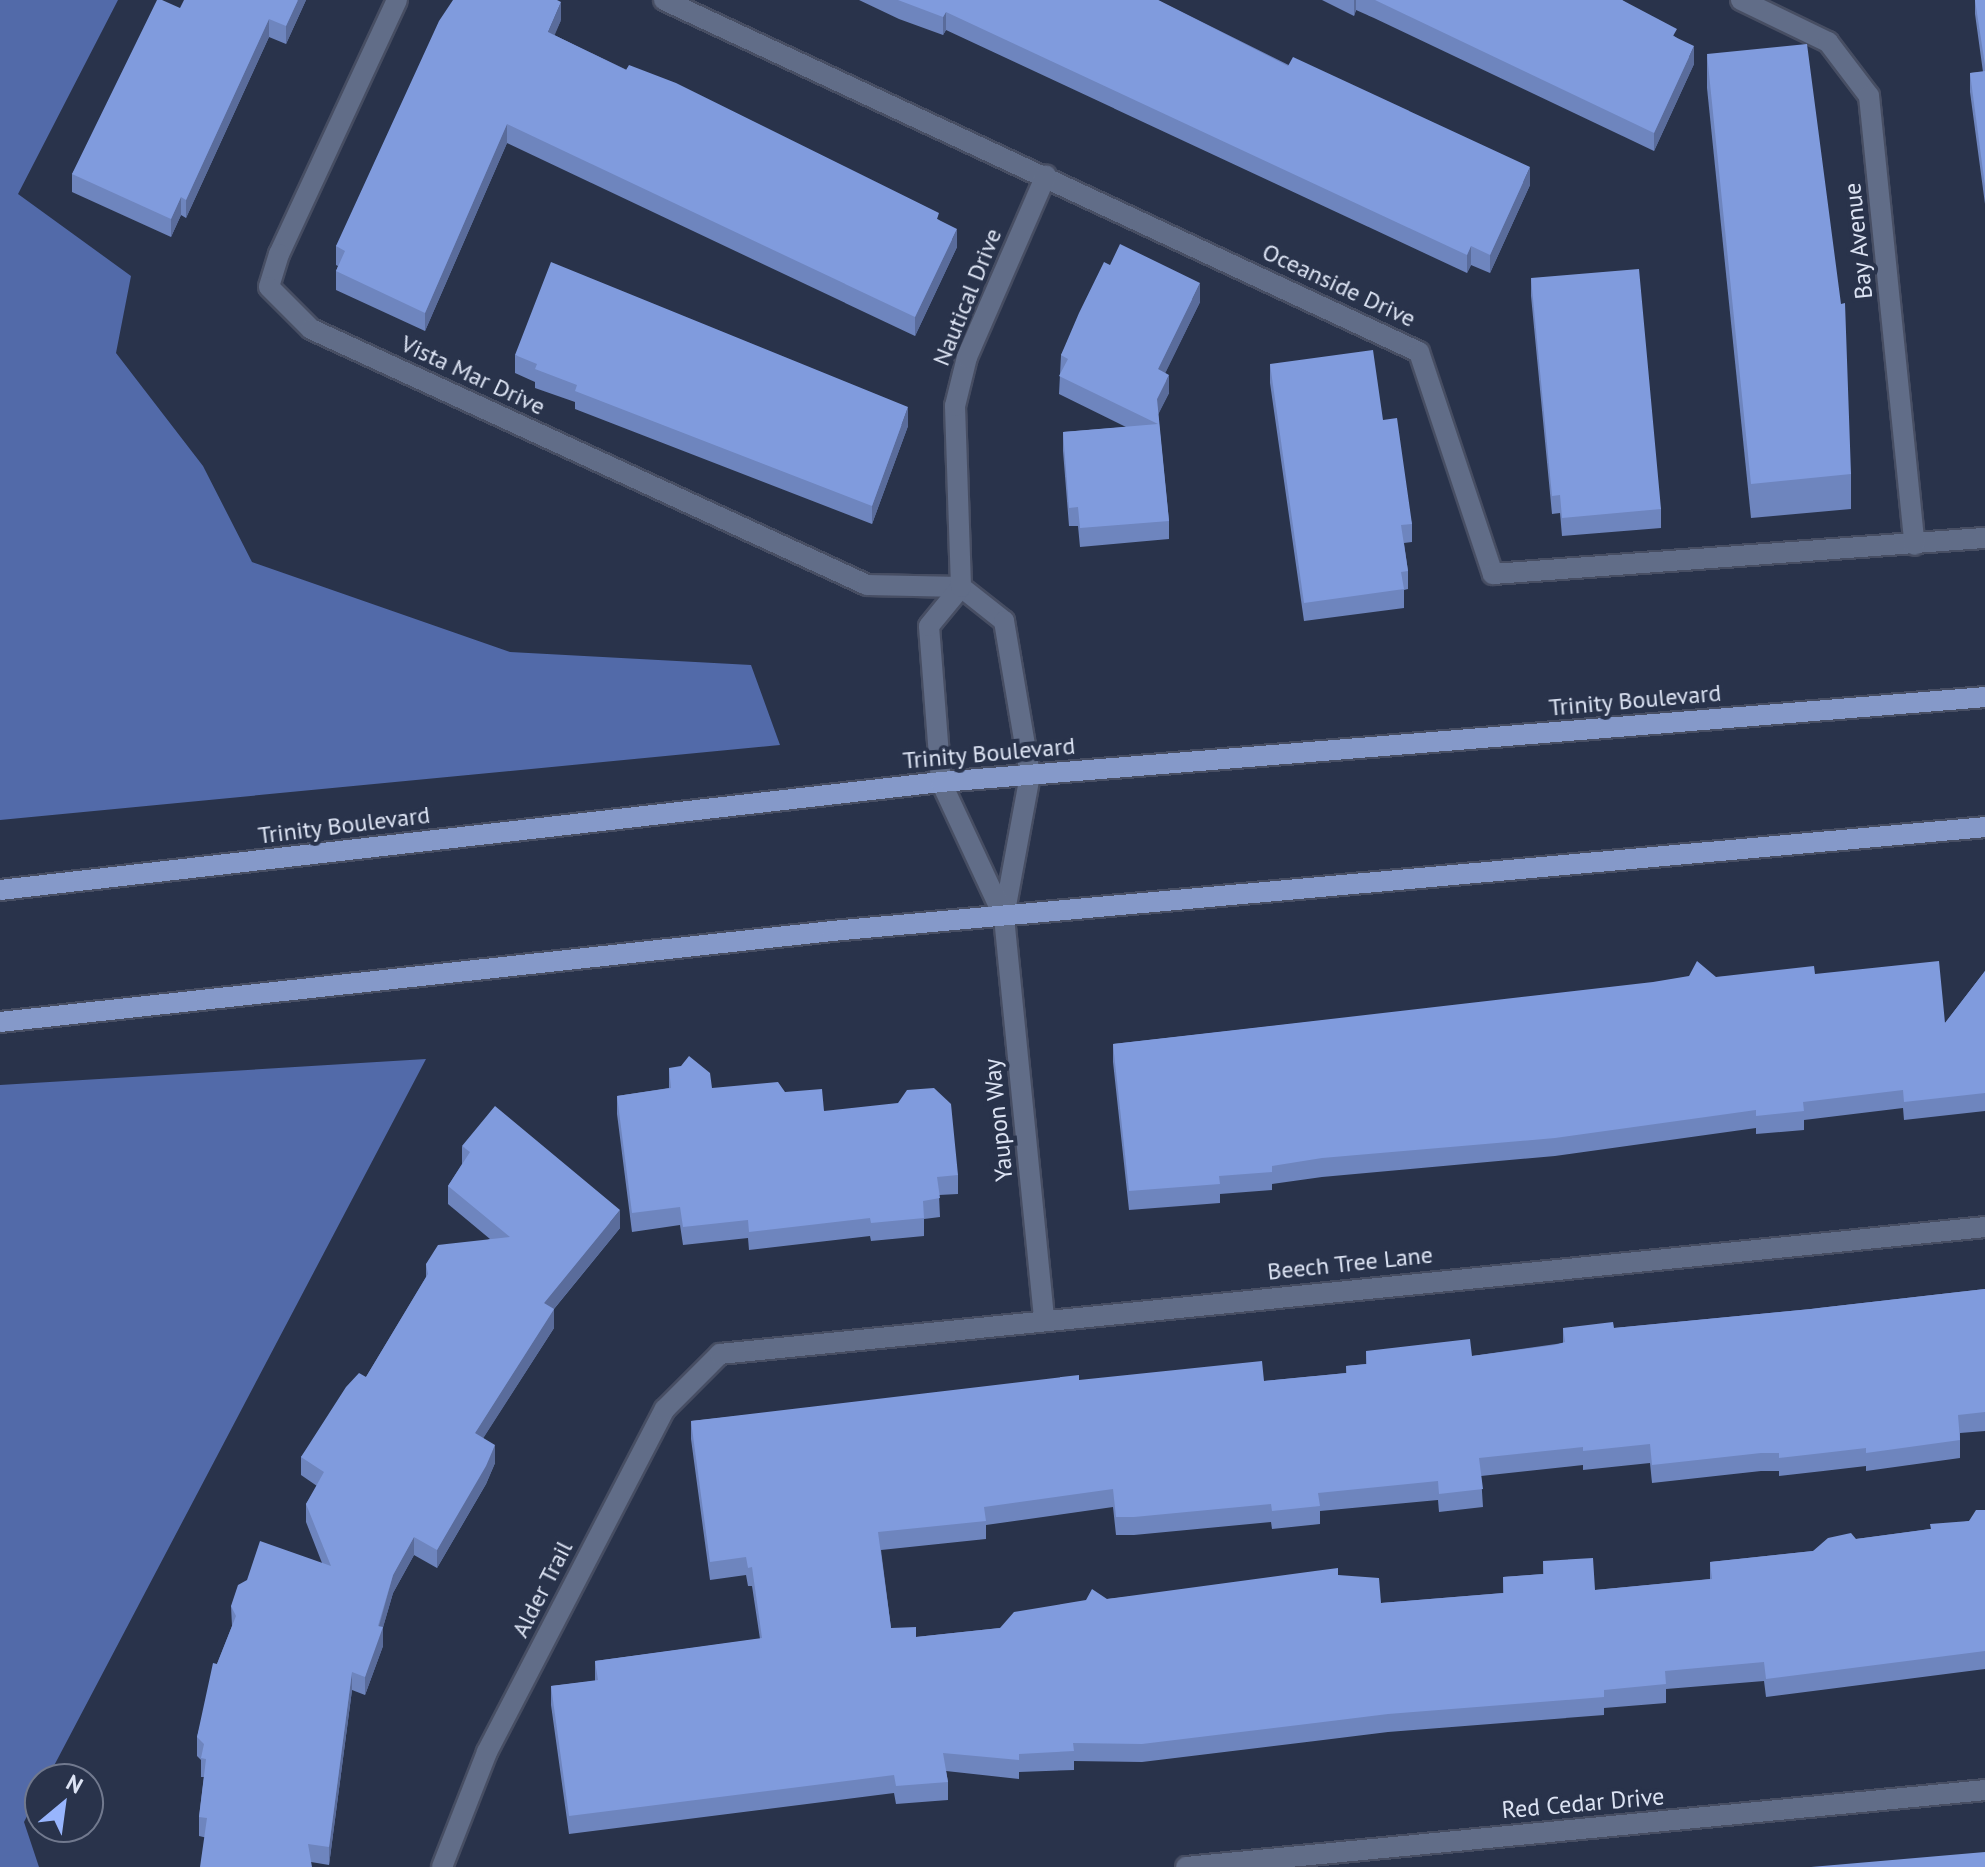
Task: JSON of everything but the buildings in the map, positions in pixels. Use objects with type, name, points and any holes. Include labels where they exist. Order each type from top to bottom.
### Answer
[{"type":"main road","name":"Trinity Boulevard","points":[[0,890],[941,782],[1985,697]]},
{"type":"main road","points":[[0,1022],[1004,917],[1985,827]]},
{"type":"street","name":"Vista Mar Drive","points":[[397,0],[279,254],[269,287],[311,329],[867,585],[961,587]]},
{"type":"street","name":"Oceanside Drive","points":[[664,0],[1046,175],[1419,352],[1493,574],[1985,538]]},
{"type":"street","name":"Bay Avenue","points":[[1741,0],[1828,42],[1869,96],[1915,545]]},
{"type":"street","name":"Nautical Drive","points":[[961,587],[955,406],[967,357],[1046,175]]},
{"type":"street","points":[[961,587],[1004,621],[1030,775],[1004,917],[941,782],[929,626],[961,587]]},
{"type":"street","name":"Yaupon Way","points":[[1004,917],[1044,1319]]},
{"type":"street","name":"Beech Tree Lane","points":[[720,1354],[1044,1319],[1985,1227]]},
{"type":"street","name":"Alder Trail","points":[[442,1867],[487,1752],[665,1409],[720,1354]]},
{"type":"street","name":"Red Cedar Drive","points":[[1186,1867],[1985,1790]]},
{"type":"shaded area","points":[[0,0],[118,0],[18,194],[131,276],[116,353],[203,466],[252,562],[510,652],[751,665],[780,745],[0,820]]},
{"type":"shaded area","points":[[426,1059],[55,1763],[24,1763],[24,1843],[31,1843],[39,1867],[0,1867],[0,1085]]}]
